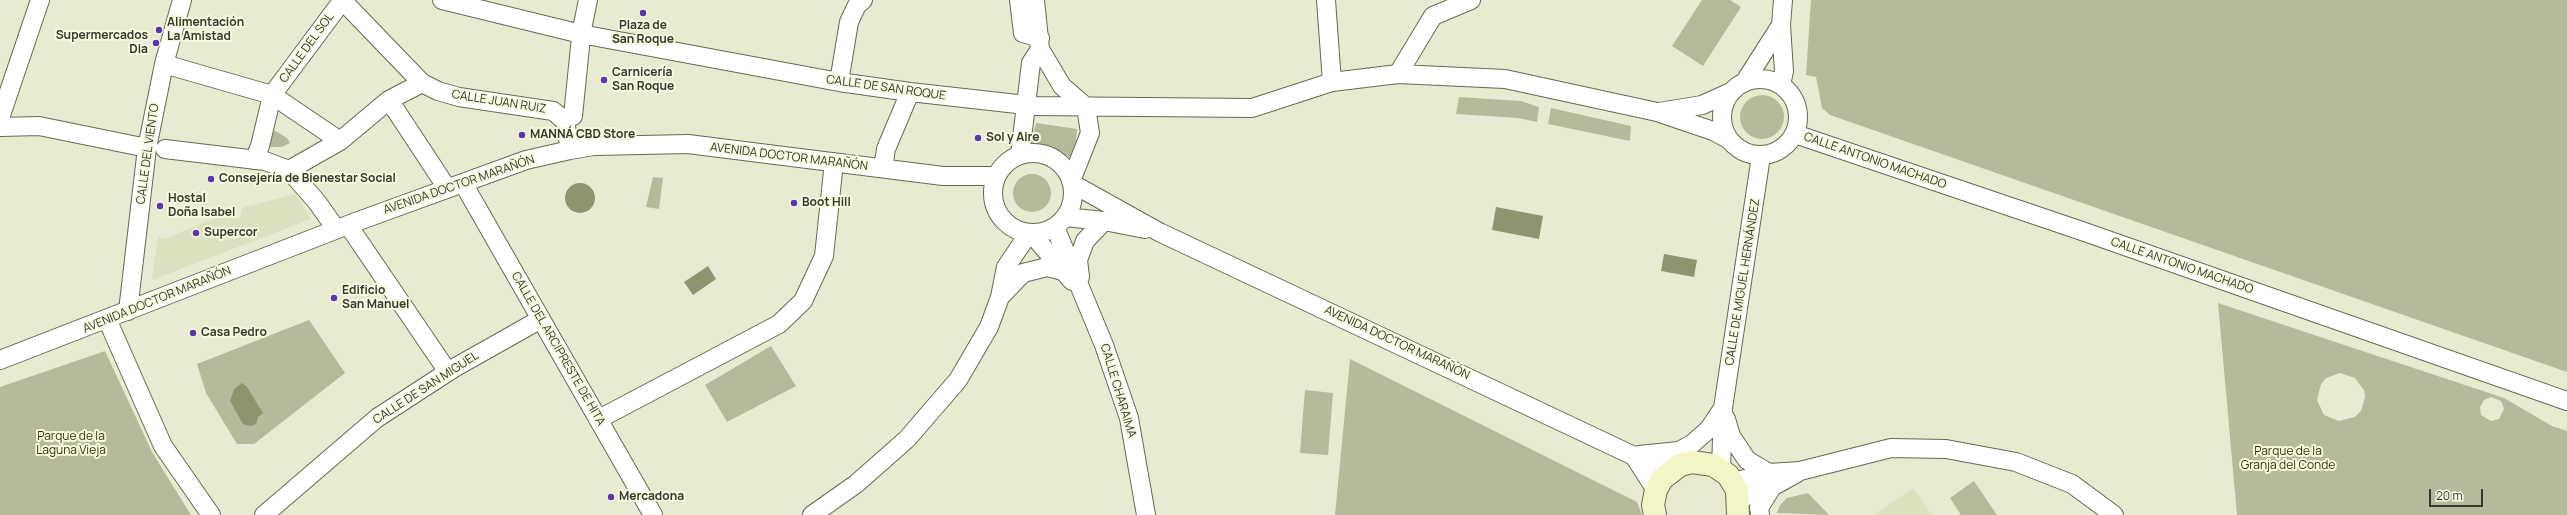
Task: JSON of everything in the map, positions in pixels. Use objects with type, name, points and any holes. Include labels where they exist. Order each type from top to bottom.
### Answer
[{"type":"street","points":[[0,118],[40,0]]},
{"type":"street","name":"CALLE DEL VIENTO","points":[[128,311],[147,148],[164,64],[182,0]]},
{"type":"street","name":"CALLE JUAN RUIZ","points":[[342,0],[422,83],[438,91],[459,97],[553,111],[565,121],[570,150]]},
{"type":"street","name":"CALLE DEL SOL","points":[[271,100],[342,0]]},
{"type":"street","name":"CALLE DE SAN ROQUE","points":[[442,0],[581,35],[839,82],[910,92],[1025,105],[1252,108],[1332,82],[1398,74],[1505,79],[1657,112]]},
{"type":"street","points":[[574,116],[581,35],[588,0]]},
{"type":"street","points":[[1019,0],[1023,33],[1040,44]]},
{"type":"street","points":[[1034,0],[1040,44],[1062,86],[1086,107],[1090,133],[1072,182],[1073,199],[1060,222]]},
{"type":"street","points":[[1326,0],[1332,82]]},
{"type":"street","points":[[1398,74],[1433,16],[1471,0]]},
{"type":"street","points":[[1781,85],[1784,71],[1781,25],[1783,0]]},
{"type":"street","points":[[839,82],[849,22],[857,2]]},
{"type":"street","points":[[1728,139],[1723,127],[1722,114],[1781,25]]},
{"type":"street","points":[[812,515],[856,484],[907,439],[958,380],[990,327],[1000,297],[1006,267],[1030,233],[1007,225],[994,205],[994,185],[1002,167],[1020,155],[1031,62],[1040,44]]},
{"type":"street","points":[[164,64],[271,100],[340,141]]},
{"type":"street","points":[[1760,79],[1781,85],[1791,94],[1799,113],[1795,134],[1781,150],[1761,156],[1748,154],[1737,148],[1728,139],[1713,131],[1657,112],[1702,105],[1760,79]]},
{"type":"street","points":[[289,170],[340,141],[389,100],[422,83]]},
{"type":"street","points":[[883,168],[886,149],[910,92]]},
{"type":"street","points":[[254,160],[260,147],[271,100]]},
{"type":"street","name":"CALLE DEL ARCIPRESTE DE HITA","points":[[389,100],[455,186],[541,319],[653,515]]},
{"type":"street","points":[[0,127],[39,126],[147,148]]},
{"type":"street","name":"CALLE ANTONIO MACHADO","points":[[1795,134],[2079,230],[2567,401]]},
{"type":"street","name":"AVENIDA DOCTOR MARAÑÓN","points":[[0,360],[342,227],[526,160],[570,150],[594,146],[688,144],[943,176],[994,185]]},
{"type":"street","points":[[165,149],[265,161],[289,170],[317,202],[342,227],[448,372]]},
{"type":"street","name":"AVENIDA DOCTOR MARAÑÓN","points":[[1020,155],[1032,153],[1045,155],[1057,161],[1066,170],[1072,182],[1160,232],[1634,456],[1670,470]]},
{"type":"street","name":"CALLE DE MIGUEL HERNÁNDEZ","points":[[1727,486],[1724,408],[1761,156]]},
{"type":"street","points":[[598,420],[779,324],[803,301],[824,256],[834,162]]},
{"type":"street","name":"AVENIDA DOCTOR MARAÑÓN","points":[[1030,233],[1043,232],[1060,222],[1104,221],[1160,232]]},
{"type":"street","name":"CALLE CHARAIMA","points":[[1082,294],[1078,260],[1085,241],[1104,221]]},
{"type":"street","name":"CALLE CHARAIMA","points":[[1060,222],[1082,294],[1104,345],[1129,418],[1146,515]]},
{"type":"street","name":"CALLE CHARAIMA","points":[[1030,233],[1082,294]]},
{"type":"street","points":[[1000,297],[1023,273],[1047,267],[1063,271]]},
{"type":"street","points":[[107,319],[163,446],[211,515]]},
{"type":"street","name":"CALLE DE SAN MIGUEL","points":[[264,515],[377,418],[448,372],[541,319]]},
{"type":"street","points":[[1656,490],[1634,456],[1679,451],[1701,437],[1724,408]]},
{"type":"street","points":[[1724,408],[1731,436],[1747,460],[1770,480]]},
{"type":"street","points":[[1655,515],[1654,505],[1656,490],[1670,470],[1680,465],[1727,486],[1770,480],[1891,448],[1946,449],[2016,462],[2072,484],[2114,515]]},
{"type":"street","points":[[1760,515],[1759,508],[1770,480]]},
{"type":"shaded area","points":[[580,183],[591,187],[595,198],[591,209],[580,213],[569,209],[565,198],[569,187]]},
{"type":"shaded area","points":[[295,194],[311,219],[152,280],[158,237],[164,239],[217,217],[240,218],[242,208]]},
{"type":"shaded area","points":[[1496,207],[1543,216],[1539,239],[1492,230]]},
{"type":"shaded area","points":[[1664,254],[1697,260],[1694,277],[1661,271]]},
{"type":"shaded area","points":[[708,266],[716,279],[693,295],[684,282]]},
{"type":"shaded area","points":[[242,383],[247,387],[263,413],[258,417],[256,424],[250,426],[243,424],[230,401],[234,389]]},
{"type":"shaded area","points":[[1913,488],[1932,515],[1875,514]]},
{"type":"green space","points":[[1702,0],[1730,0],[1741,7],[1703,66],[1672,46]]},
{"type":"green space","points":[[1811,0],[2567,0],[2567,372],[1830,115],[1822,108],[1816,77],[1806,75]]},
{"type":"green space","points":[[1766,95],[1778,101],[1783,109],[1783,125],[1778,133],[1770,138],[1758,139],[1746,133],[1741,125],[1740,113],[1746,101],[1754,96]]},
{"type":"green space","points":[[1459,97],[1521,101],[1539,107],[1537,122],[1518,118],[1456,114]]},
{"type":"green space","points":[[1551,108],[1631,126],[1630,141],[1548,124]]},
{"type":"green space","points":[[1036,123],[1077,129],[1074,160],[1049,146],[1031,143]]},
{"type":"green space","points":[[272,129],[287,138],[290,143],[282,147],[267,147]]},
{"type":"green space","points":[[1028,174],[1036,174],[1046,179],[1050,186],[1050,200],[1046,207],[1036,212],[1028,212],[1018,207],[1016,204],[1013,197],[1013,189],[1018,179],[1021,177]]},
{"type":"green space","points":[[653,177],[663,178],[659,209],[646,207]]},
{"type":"green space","name":"Parque de la Granja del Conde","points":[[2218,303],[2504,398],[2552,426],[2567,431],[2567,515],[2237,515]],"holes":[[[2340,373],[2355,378],[2364,390],[2365,397],[2361,411],[2355,417],[2339,421],[2324,415],[2317,400],[2321,384],[2326,378]],[[2491,397],[2501,401],[2504,409],[2499,419],[2491,421],[2481,415],[2480,407],[2484,400]]]},
{"type":"green space","points":[[309,320],[345,373],[254,444],[237,444],[206,393],[197,364]]},
{"type":"green space","points":[[771,346],[796,386],[727,422],[705,385]]},
{"type":"green space","name":"Parque de la Laguna Vieja","points":[[105,351],[152,452],[191,515],[0,515],[0,387]]},
{"type":"green space","points":[[1350,359],[1637,502],[1642,515],[1335,515]]},
{"type":"green space","points":[[1305,390],[1333,393],[1328,455],[1300,453]]},
{"type":"green space","points":[[1974,481],[1997,515],[1961,515],[1950,498]]},
{"type":"green space","points":[[1808,493],[1829,515],[1777,513],[1780,505],[1787,498]]},
{"type":"place","name":"Plaza de San Roque","points":[[643,13]]},
{"type":"place","name":"Alimentación La Amistad","points":[[159,30]]},
{"type":"place","name":"Supermercados Dia","points":[[156,43]]},
{"type":"place","name":"Carnicería San Roque","points":[[604,80]]},
{"type":"place","name":"MANNÁ CBD Store","points":[[522,135]]},
{"type":"place","name":"Sol y Aire","points":[[978,138]]},
{"type":"place","name":"Consejería de Bienestar Social","points":[[211,179]]},
{"type":"place","name":"Boot Hill","points":[[794,203]]},
{"type":"place","name":"Hostal Doña Isabel","points":[[160,206]]},
{"type":"place","name":"Supercor","points":[[196,233]]},
{"type":"place","name":"Edificio San Manuel","points":[[334,298]]},
{"type":"place","name":"Casa Pedro","points":[[193,333]]},
{"type":"place","name":"Mercadona","points":[[611,497]]}]
